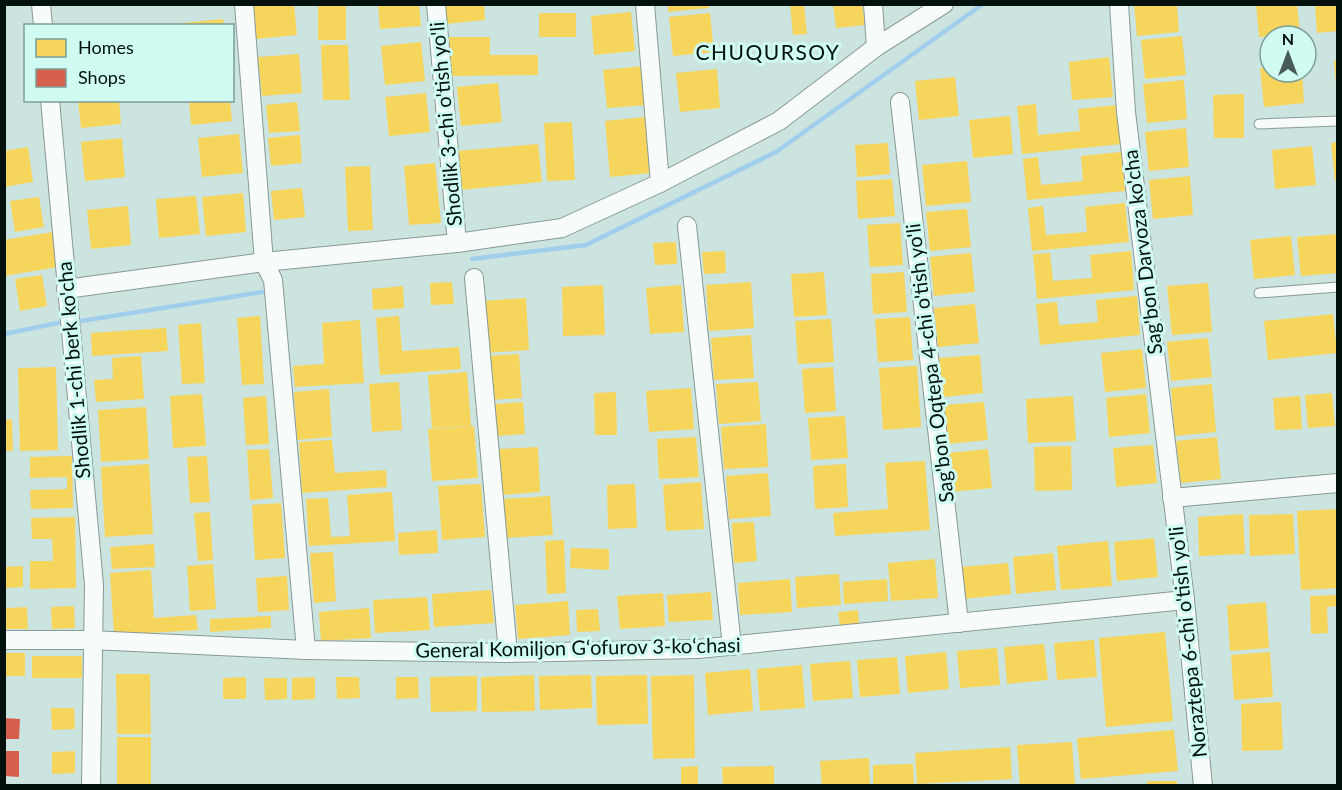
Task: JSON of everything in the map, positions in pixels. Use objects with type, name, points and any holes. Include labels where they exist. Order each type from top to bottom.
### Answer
[{"type":"street","points":[[41,4],[43,24]]},
{"type":"street","points":[[244,4],[264,262],[273,280],[306,650]]},
{"type":"street","name":"Shodlik 3-chi o'tish yo'li","points":[[436,4],[457,243]]},
{"type":"street","points":[[645,4],[660,183]]},
{"type":"street","points":[[873,4],[876,47]]},
{"type":"street","points":[[66,289],[264,262],[457,243],[562,228],[660,183],[779,121],[876,47],[944,4]]},
{"type":"street","name":"Sag'bon Darvoza ko'cha","points":[[1119,4],[1126,112],[1172,498]]},
{"type":"street","name":"Shodlik 1-chi berk ko'cha","points":[[50,102],[94,585],[91,640],[91,786]]},
{"type":"street","name":"Sag'bon Oqtepa 4-chi o'tish yo'li","points":[[900,102],[959,623]]},
{"type":"street","points":[[687,226],[732,646]]},
{"type":"street","points":[[474,278],[508,653]]},
{"type":"street","points":[[1172,498],[1338,483]]},
{"type":"street","name":"Noraztepa 6-chi o'tish yo'li","points":[[1172,498],[1185,600],[1203,786]]},
{"type":"street","name":"General Komiljon Gʻofurov 3-koʻchasi","points":[[4,640],[91,640],[306,650],[508,653],[732,646],[1185,600]]},
{"type":"lane","points":[[1258,124],[1338,121]]},
{"type":"lane","points":[[1259,293],[1338,287]]},
{"type":"building: Homes","points":[[253,4],[294,4],[297,35],[256,39]]},
{"type":"building: Homes","points":[[318,4],[346,4],[346,40],[318,40]]},
{"type":"building: Homes","points":[[443,4],[484,4],[485,20],[445,24]]},
{"type":"building: Homes","points":[[668,4],[709,4],[709,8],[668,12]]},
{"type":"building: Homes","points":[[790,4],[804,4],[807,34],[793,35]]},
{"type":"building: Homes","points":[[833,4],[862,4],[865,25],[836,28]]},
{"type":"building: Homes","points":[[1134,4],[1177,4],[1179,32],[1137,36]]},
{"type":"building: Homes","points":[[1256,4],[1297,4],[1299,24],[1258,24],[1258,26]]},
{"type":"building: Homes","points":[[378,5],[419,5],[421,26],[380,29]]},
{"type":"building: Homes","points":[[1315,5],[1338,5],[1338,31],[1318,33]]},
{"type":"building: Homes","points":[[631,12],[635,51],[594,55],[591,16]]},
{"type":"building: Homes","points":[[539,13],[576,13],[576,37],[539,37]]},
{"type":"building: Homes","points":[[710,13],[714,52],[673,56],[669,17]]},
{"type":"building: Homes","points":[[223,19],[224,24],[182,24]]},
{"type":"building: Homes","points":[[1182,36],[1186,75],[1145,79],[1141,40]]},
{"type":"building: Homes","points":[[449,37],[490,37],[490,55],[538,55],[538,75],[450,76]]},
{"type":"building: Homes","points":[[421,42],[425,81],[385,85],[381,46]]},
{"type":"building: Homes","points":[[321,45],[348,45],[350,100],[323,100]]},
{"type":"building: Homes","points":[[299,54],[302,93],[262,96],[258,57]]},
{"type":"building: Homes","points":[[1109,57],[1113,97],[1072,100],[1069,62]]},
{"type":"building: Homes","points":[[1338,60],[1338,84],[1336,84],[1334,61]]},
{"type":"building: Homes","points":[[644,66],[647,105],[607,108],[603,70]]},
{"type":"building: Homes","points":[[717,69],[720,108],[680,112],[676,73]]},
{"type":"building: Homes","points":[[955,77],[959,116],[919,120],[915,81]]},
{"type":"building: Homes","points":[[1184,80],[1187,119],[1147,123],[1143,84]]},
{"type":"building: Homes","points":[[498,83],[502,122],[461,126],[457,87]]},
{"type":"building: Homes","points":[[1262,84],[1303,84],[1304,103],[1264,107]]},
{"type":"building: Homes","points":[[426,93],[430,132],[389,136],[385,97]]},
{"type":"building: Homes","points":[[1244,94],[1244,138],[1214,138],[1213,95]]},
{"type":"building: Homes","points":[[78,102],[119,102],[121,124],[81,128]]},
{"type":"building: Homes","points":[[189,102],[230,102],[232,121],[191,125]]},
{"type":"building: Homes","points":[[297,102],[300,131],[269,133],[266,105]]},
{"type":"building: Homes","points":[[1036,104],[1038,135],[1080,131],[1078,109],[1118,105],[1122,144],[1022,154],[1017,106]]},
{"type":"building: Homes","points":[[1010,116],[1013,154],[973,158],[969,120]]},
{"type":"building: Homes","points":[[645,117],[651,173],[610,177],[605,121]]},
{"type":"building: Homes","points":[[572,122],[575,180],[547,181],[544,123]]},
{"type":"building: Homes","points":[[1186,128],[1189,167],[1149,171],[1145,132]]},
{"type":"building: Homes","points":[[239,134],[243,173],[202,177],[198,138]]},
{"type":"building: Homes","points":[[300,135],[302,163],[271,166],[268,138]]},
{"type":"building: Homes","points":[[122,138],[125,177],[85,181],[81,142]]},
{"type":"building: Homes","points":[[1338,142],[1338,181],[1335,181],[1331,143]]},
{"type":"building: Homes","points":[[888,143],[890,174],[857,177],[855,145]]},
{"type":"building: Homes","points":[[538,144],[542,182],[460,190],[456,151]]},
{"type":"building: Homes","points":[[1312,146],[1316,185],[1275,189],[1272,150]]},
{"type":"building: Homes","points":[[28,147],[33,182],[4,187],[4,151]]},
{"type":"building: Homes","points":[[1121,152],[1125,191],[1027,200],[1023,159],[1038,157],[1041,185],[1083,181],[1081,156]]},
{"type":"building: Homes","points":[[967,161],[971,202],[926,206],[922,165]]},
{"type":"building: Homes","points":[[435,163],[441,223],[409,225],[404,166]]},
{"type":"building: Homes","points":[[370,166],[373,230],[348,231],[345,167]]},
{"type":"building: Homes","points":[[1190,176],[1193,215],[1153,219],[1149,180]]},
{"type":"building: Homes","points":[[892,179],[895,216],[858,219],[856,181]]},
{"type":"building: Homes","points":[[302,188],[305,217],[274,220],[271,191]]},
{"type":"building: Homes","points":[[243,193],[246,232],[206,236],[202,197]]},
{"type":"building: Homes","points":[[196,196],[200,234],[159,238],[156,199]]},
{"type":"building: Homes","points":[[39,197],[44,227],[15,232],[10,201]]},
{"type":"building: Homes","points":[[1125,203],[1129,242],[1032,251],[1028,208],[1043,206],[1046,235],[1087,232],[1085,207]]},
{"type":"building: Homes","points":[[128,206],[131,245],[91,249],[87,210]]},
{"type":"building: Homes","points":[[967,209],[971,247],[930,251],[926,212]]},
{"type":"building: Homes","points":[[900,223],[903,265],[870,267],[867,225]]},
{"type":"building: Homes","points":[[53,232],[58,267],[4,276],[4,240]]},
{"type":"building: Homes","points":[[1338,234],[1338,273],[1301,276],[1297,237]]},
{"type":"building: Homes","points":[[1291,236],[1295,275],[1254,279],[1250,240]]},
{"type":"building: Homes","points":[[676,242],[677,264],[655,265],[653,243]]},
{"type":"building: Homes","points":[[725,251],[726,273],[704,274],[702,252]]},
{"type":"building: Homes","points":[[1131,251],[1134,290],[1037,299],[1033,254],[1050,253],[1053,281],[1092,278],[1090,255]]},
{"type":"building: Homes","points":[[971,253],[975,292],[934,296],[930,257]]},
{"type":"building: Homes","points":[[824,272],[827,315],[794,317],[791,274]]},
{"type":"building: Homes","points":[[904,272],[907,312],[873,314],[871,274]]},
{"type":"building: Homes","points":[[42,275],[47,306],[20,311],[15,279]]},
{"type":"building: Homes","points":[[452,282],[454,304],[431,305],[430,283]]},
{"type":"building: Homes","points":[[751,282],[754,328],[709,331],[706,285]]},
{"type":"building: Homes","points":[[1208,283],[1212,332],[1172,335],[1167,286]]},
{"type":"building: Homes","points":[[603,285],[605,335],[563,336],[562,287]]},
{"type":"building: Homes","points":[[681,285],[684,332],[650,334],[646,288]]},
{"type":"building: Homes","points":[[403,286],[404,308],[373,310],[372,289]]},
{"type":"building: Homes","points":[[1137,296],[1140,335],[1040,345],[1036,304],[1057,302],[1059,325],[1098,322],[1096,300]]},
{"type":"building: Homes","points":[[526,298],[529,350],[486,353],[483,301]]},
{"type":"building: Homes","points":[[975,304],[979,343],[938,347],[934,308]]},
{"type":"building: Homes","points":[[1333,314],[1337,353],[1268,360],[1264,321]]},
{"type":"building: Homes","points":[[260,316],[264,384],[242,385],[237,318]]},
{"type":"building: Homes","points":[[399,316],[402,351],[459,347],[461,369],[380,375],[376,318]]},
{"type":"building: Homes","points":[[910,317],[913,360],[878,362],[875,319]]},
{"type":"building: Homes","points":[[831,319],[834,362],[798,364],[795,321]]},
{"type":"building: Homes","points":[[360,320],[364,383],[295,387],[293,366],[324,364],[322,323]]},
{"type":"building: Homes","points":[[201,323],[205,383],[182,384],[178,325]]},
{"type":"building: Homes","points":[[166,328],[168,351],[92,356],[91,333]]},
{"type":"building: Homes","points":[[751,335],[754,378],[714,380],[711,338]]},
{"type":"building: Homes","points":[[1208,338],[1212,377],[1171,381],[1167,342]]},
{"type":"building: Homes","points":[[1142,349],[1146,388],[1105,392],[1101,353]]},
{"type":"building: Homes","points":[[519,354],[522,398],[491,400],[488,356]]},
{"type":"building: Homes","points":[[980,355],[983,393],[943,397],[939,358]]},
{"type":"building: Homes","points":[[141,356],[144,399],[96,402],[94,380],[113,379],[112,358]]},
{"type":"building: Homes","points":[[917,366],[921,427],[883,430],[879,368]]},
{"type":"building: Homes","points":[[56,367],[58,450],[20,451],[18,368]]},
{"type":"building: Homes","points":[[833,367],[836,411],[805,413],[802,369]]},
{"type":"building: Homes","points":[[467,372],[471,426],[432,428],[428,375]]},
{"type":"building: Homes","points":[[399,382],[402,430],[372,432],[369,384]]},
{"type":"building: Homes","points":[[758,382],[761,421],[719,424],[716,384]]},
{"type":"building: Homes","points":[[1212,384],[1216,432],[1175,436],[1171,388]]},
{"type":"building: Homes","points":[[691,388],[694,429],[649,432],[646,391]]},
{"type":"building: Homes","points":[[329,389],[332,437],[297,440],[294,392]]},
{"type":"building: Homes","points":[[616,392],[617,435],[595,435],[594,393]]},
{"type":"building: Homes","points":[[1332,393],[1335,426],[1308,428],[1305,395]]},
{"type":"building: Homes","points":[[202,394],[206,446],[173,448],[170,396]]},
{"type":"building: Homes","points":[[1146,394],[1150,433],[1109,437],[1106,398]]},
{"type":"building: Homes","points":[[266,396],[269,444],[246,445],[243,398]]},
{"type":"building: Homes","points":[[1073,396],[1076,441],[1028,443],[1026,399]]},
{"type":"building: Homes","points":[[1300,396],[1302,429],[1275,430],[1273,398]]},
{"type":"building: Homes","points":[[523,402],[525,434],[496,436],[494,404]]},
{"type":"building: Homes","points":[[984,402],[988,440],[947,444],[944,405]]},
{"type":"building: Homes","points":[[146,407],[149,459],[101,462],[98,410]]},
{"type":"building: Homes","points":[[845,416],[848,458],[811,460],[808,418]]},
{"type":"building: Homes","points":[[12,419],[13,451],[4,451],[4,420]]},
{"type":"building: Homes","points":[[766,424],[768,467],[724,469],[721,427]]},
{"type":"building: Homes","points":[[474,426],[478,478],[432,481],[428,429]]},
{"type":"building: Homes","points":[[696,437],[699,477],[659,479],[657,439]]},
{"type":"building: Homes","points":[[1217,437],[1221,479],[1181,483],[1176,441]]},
{"type":"building: Homes","points":[[332,440],[335,473],[386,470],[387,487],[302,493],[299,442]]},
{"type":"building: Homes","points":[[1153,445],[1157,483],[1116,487],[1113,448]]},
{"type":"building: Homes","points":[[1071,446],[1072,490],[1035,491],[1034,447]]},
{"type":"building: Homes","points":[[538,447],[540,492],[501,495],[498,449]]},
{"type":"building: Homes","points":[[269,449],[273,498],[250,500],[247,450]]},
{"type":"building: Homes","points":[[988,449],[992,488],[951,492],[948,453]]},
{"type":"building: Homes","points":[[72,456],[73,508],[31,509],[30,490],[67,489],[67,477],[30,478],[30,457]]},
{"type":"building: Homes","points":[[207,456],[210,502],[190,503],[187,457]]},
{"type":"building: Homes","points":[[925,461],[930,530],[835,536],[833,513],[888,509],[885,463]]},
{"type":"building: Homes","points":[[149,464],[153,534],[105,537],[101,467]]},
{"type":"building: Homes","points":[[846,464],[848,507],[815,509],[813,466]]},
{"type":"building: Homes","points":[[768,473],[771,516],[729,519],[726,476]]},
{"type":"building: Homes","points":[[701,482],[704,529],[666,531],[663,485]]},
{"type":"building: Homes","points":[[481,484],[485,537],[442,540],[438,486]]},
{"type":"building: Homes","points":[[635,484],[637,528],[608,529],[607,485]]},
{"type":"building: Homes","points":[[392,492],[395,541],[309,546],[306,499],[328,498],[331,537],[350,536],[347,495]]},
{"type":"building: Homes","points":[[550,496],[553,535],[506,538],[503,499]]},
{"type":"building: Homes","points":[[281,503],[285,558],[255,560],[252,505]]},
{"type":"building: Homes","points":[[1338,509],[1338,588],[1301,590],[1297,511]]},
{"type":"building: Homes","points":[[210,512],[213,560],[198,561],[194,513]]},
{"type":"building: Homes","points":[[1243,514],[1245,554],[1199,556],[1198,517]]},
{"type":"building: Homes","points":[[1293,514],[1295,554],[1250,556],[1249,515]]},
{"type":"building: Homes","points":[[75,517],[76,588],[30,589],[30,561],[53,561],[52,539],[32,539],[31,518]]},
{"type":"building: Homes","points":[[754,522],[757,561],[734,563],[732,523]]},
{"type":"building: Homes","points":[[437,530],[438,553],[399,555],[398,533]]},
{"type":"building: Homes","points":[[1154,538],[1158,577],[1117,581],[1114,542]]},
{"type":"building: Homes","points":[[564,540],[566,593],[547,594],[545,541]]},
{"type":"building: Homes","points":[[1108,541],[1112,586],[1061,590],[1057,546]]},
{"type":"building: Homes","points":[[154,544],[155,567],[112,569],[110,547]]},
{"type":"building: Homes","points":[[571,548],[609,549],[609,570],[570,568]]},
{"type":"building: Homes","points":[[333,552],[336,601],[314,603],[310,553]]},
{"type":"building: Homes","points":[[1053,553],[1056,590],[1016,594],[1013,557]]},
{"type":"building: Homes","points":[[935,559],[938,598],[891,601],[888,563]]},
{"type":"building: Homes","points":[[1008,563],[1011,594],[963,599],[960,567]]},
{"type":"building: Homes","points":[[213,564],[216,609],[190,611],[187,566]]},
{"type":"building: Homes","points":[[23,566],[23,587],[4,588],[4,567]]},
{"type":"building: Homes","points":[[151,570],[154,618],[196,615],[198,630],[114,635],[110,573]]},
{"type":"building: Homes","points":[[839,574],[841,605],[797,608],[795,577]]},
{"type":"building: Homes","points":[[287,576],[289,610],[258,612],[256,578]]},
{"type":"building: Homes","points":[[790,579],[792,612],[740,615],[738,583]]},
{"type":"building: Homes","points":[[887,579],[888,601],[844,604],[843,582]]},
{"type":"building: Homes","points":[[491,590],[494,623],[434,627],[432,594]]},
{"type":"building: Homes","points":[[711,592],[713,620],[669,622],[667,595]]},
{"type":"building: Homes","points":[[663,593],[665,626],[620,629],[617,596]]},
{"type":"building: Homes","points":[[1338,595],[1338,606],[1327,607],[1328,633],[1311,634],[1310,596]]},
{"type":"building: Homes","points":[[427,597],[430,630],[375,633],[373,600]]},
{"type":"building: Homes","points":[[568,601],[570,635],[518,639],[515,605]]},
{"type":"building: Homes","points":[[1266,602],[1269,648],[1230,651],[1227,605]]},
{"type":"building: Homes","points":[[74,606],[75,628],[52,629],[51,607]]},
{"type":"building: Homes","points":[[27,607],[28,629],[5,629],[5,608]]},
{"type":"building: Homes","points":[[369,608],[371,638],[321,641],[319,612]]},
{"type":"building: Homes","points":[[598,609],[600,631],[577,632],[576,610]]},
{"type":"building: Homes","points":[[858,610],[859,624],[840,626],[838,612]]},
{"type":"building: Homes","points":[[271,616],[271,628],[210,632],[210,619]]},
{"type":"building: Homes","points":[[1165,632],[1173,721],[1106,727],[1099,638]]},
{"type":"building: Homes","points":[[1094,640],[1097,677],[1057,680],[1054,643]]},
{"type":"building: Homes","points":[[1044,644],[1048,680],[1007,684],[1004,647]]},
{"type":"building: Homes","points":[[997,648],[1000,685],[960,688],[957,651]]},
{"type":"building: Homes","points":[[946,652],[949,689],[908,693],[905,656]]},
{"type":"building: Homes","points":[[1270,652],[1273,697],[1234,700],[1231,655]]},
{"type":"building: Homes","points":[[4,653],[25,653],[25,676],[4,676]]},
{"type":"building: Homes","points":[[32,656],[82,656],[82,678],[32,678]]},
{"type":"building: Homes","points":[[897,657],[900,694],[860,697],[857,660]]},
{"type":"building: Homes","points":[[850,661],[853,698],[813,701],[810,664]]},
{"type":"building: Homes","points":[[802,665],[805,708],[760,711],[757,669]]},
{"type":"building: Homes","points":[[750,669],[753,711],[708,715],[705,673]]},
{"type":"building: Homes","points":[[116,674],[150,674],[151,734],[117,734]]},
{"type":"building: Homes","points":[[534,675],[535,711],[482,712],[481,677]]},
{"type":"building: Homes","points":[[591,675],[592,708],[540,710],[539,676]]},
{"type":"building: Homes","points":[[647,675],[648,724],[597,725],[596,676]]},
{"type":"building: Homes","points":[[694,675],[695,758],[653,759],[651,676]]},
{"type":"building: Homes","points":[[477,676],[477,711],[431,712],[430,677]]},
{"type":"building: Homes","points":[[246,677],[246,699],[223,699],[223,678]]},
{"type":"building: Homes","points":[[315,677],[315,699],[292,700],[292,678]]},
{"type":"building: Homes","points":[[336,677],[359,677],[360,698],[337,699]]},
{"type":"building: Homes","points":[[396,677],[418,677],[419,698],[396,699]]},
{"type":"building: Homes","points":[[264,678],[287,678],[287,699],[265,700]]},
{"type":"building: Homes","points":[[1281,702],[1283,750],[1242,751],[1241,704]]},
{"type":"building: Homes","points":[[51,708],[74,708],[75,729],[52,730]]},
{"type":"building: Homes","points":[[1174,730],[1178,771],[1081,779],[1077,738]]},
{"type":"building: Homes","points":[[117,737],[151,737],[151,786],[117,786]]},
{"type":"building: Homes","points":[[1072,742],[1075,786],[1020,786],[1017,745]]},
{"type":"building: Homes","points":[[1010,747],[1012,779],[917,784],[915,753]]},
{"type":"building: Homes","points":[[75,751],[75,773],[52,774],[52,752]]},
{"type":"building: Homes","points":[[869,758],[870,786],[822,786],[820,761]]},
{"type":"building: Homes","points":[[913,764],[914,786],[873,786],[873,765]]},
{"type":"building: Homes","points":[[698,766],[698,786],[681,786],[681,767]]},
{"type":"building: Homes","points":[[774,766],[774,786],[723,786],[722,767]]},
{"type":"building: Homes","points":[[1147,781],[1177,781],[1177,786],[1147,786]]},
{"type":"building: Shops","points":[[4,718],[20,719],[19,739],[4,739]]},
{"type":"building: Shops","points":[[4,751],[19,751],[19,777],[4,776]]},
{"type":"waterway","points":[[472,259],[586,245],[776,152],[983,4]]},
{"type":"waterway","points":[[81,321],[262,292]]},
{"type":"waterway","points":[[4,334],[58,323]]},
{"type":"district","name":"CHUQURSOY","points":[[768,53]]}]
